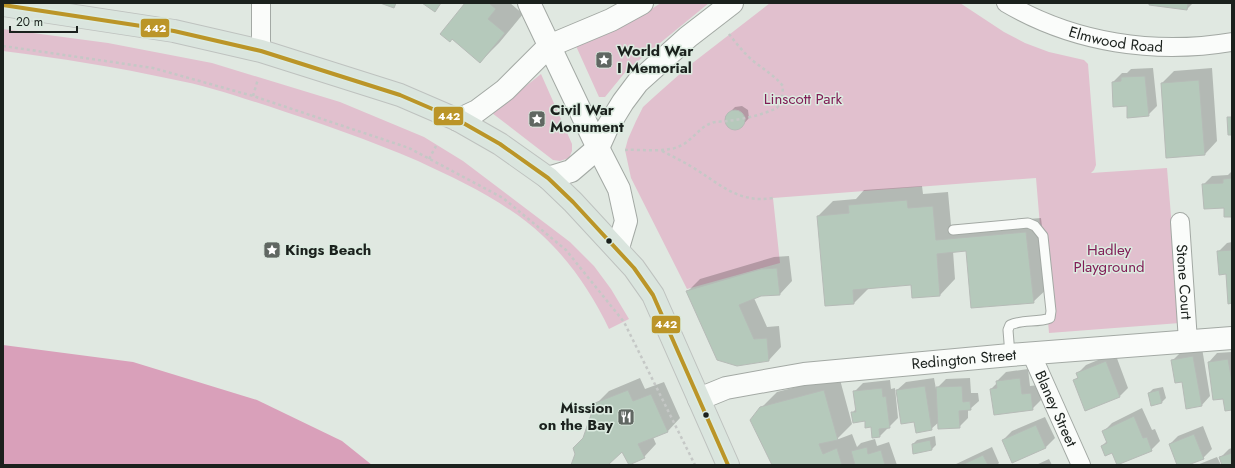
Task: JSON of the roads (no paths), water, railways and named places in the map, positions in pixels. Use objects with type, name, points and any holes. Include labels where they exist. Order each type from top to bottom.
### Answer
[{"type":"main road","points":[[3,5],[174,30],[261,51],[400,95],[458,120],[500,144],[548,178],[618,248],[634,268],[653,295],[728,465]]},
{"type":"street","points":[[261,3],[261,51]]},
{"type":"street","points":[[529,3],[619,189],[626,221],[618,248]]},
{"type":"street","points":[[458,120],[477,111],[505,90],[549,46],[610,20],[642,3]]},
{"type":"street","name":"Elmwood Road","points":[[1006,3],[1041,20],[1083,35],[1114,43],[1176,48],[1232,42]]},
{"type":"street","points":[[548,178],[571,171],[598,148],[607,128],[622,102],[638,82],[688,37],[724,9]]},
{"type":"street","name":"Stone Court","points":[[1180,222],[1188,341]]},
{"type":"street","name":"Redington Street","points":[[699,399],[726,388],[804,374],[1020,354],[1232,338]]},
{"type":"street","name":"Blaney Street","points":[[1020,354],[1081,465]]},
{"type":"lane","points":[[953,230],[1028,223],[1035,226],[1043,236],[1051,311],[1050,318],[1041,321],[1015,322],[1010,324],[1008,330],[1020,354]]},
{"type":"place","name":"World War I Memorial","points":[[604,60]]},
{"type":"place","name":"Civil War Monument","points":[[537,119]]},
{"type":"place","name":"Kings Beach","points":[[272,250]]},
{"type":"place","name":"Mission on the Bay","points":[[626,417]]},
{"type":"park label","name":"Linscott Park","points":[[803,99]]},
{"type":"park label","name":"Hadley Playground","points":[[1109,258]]}]
